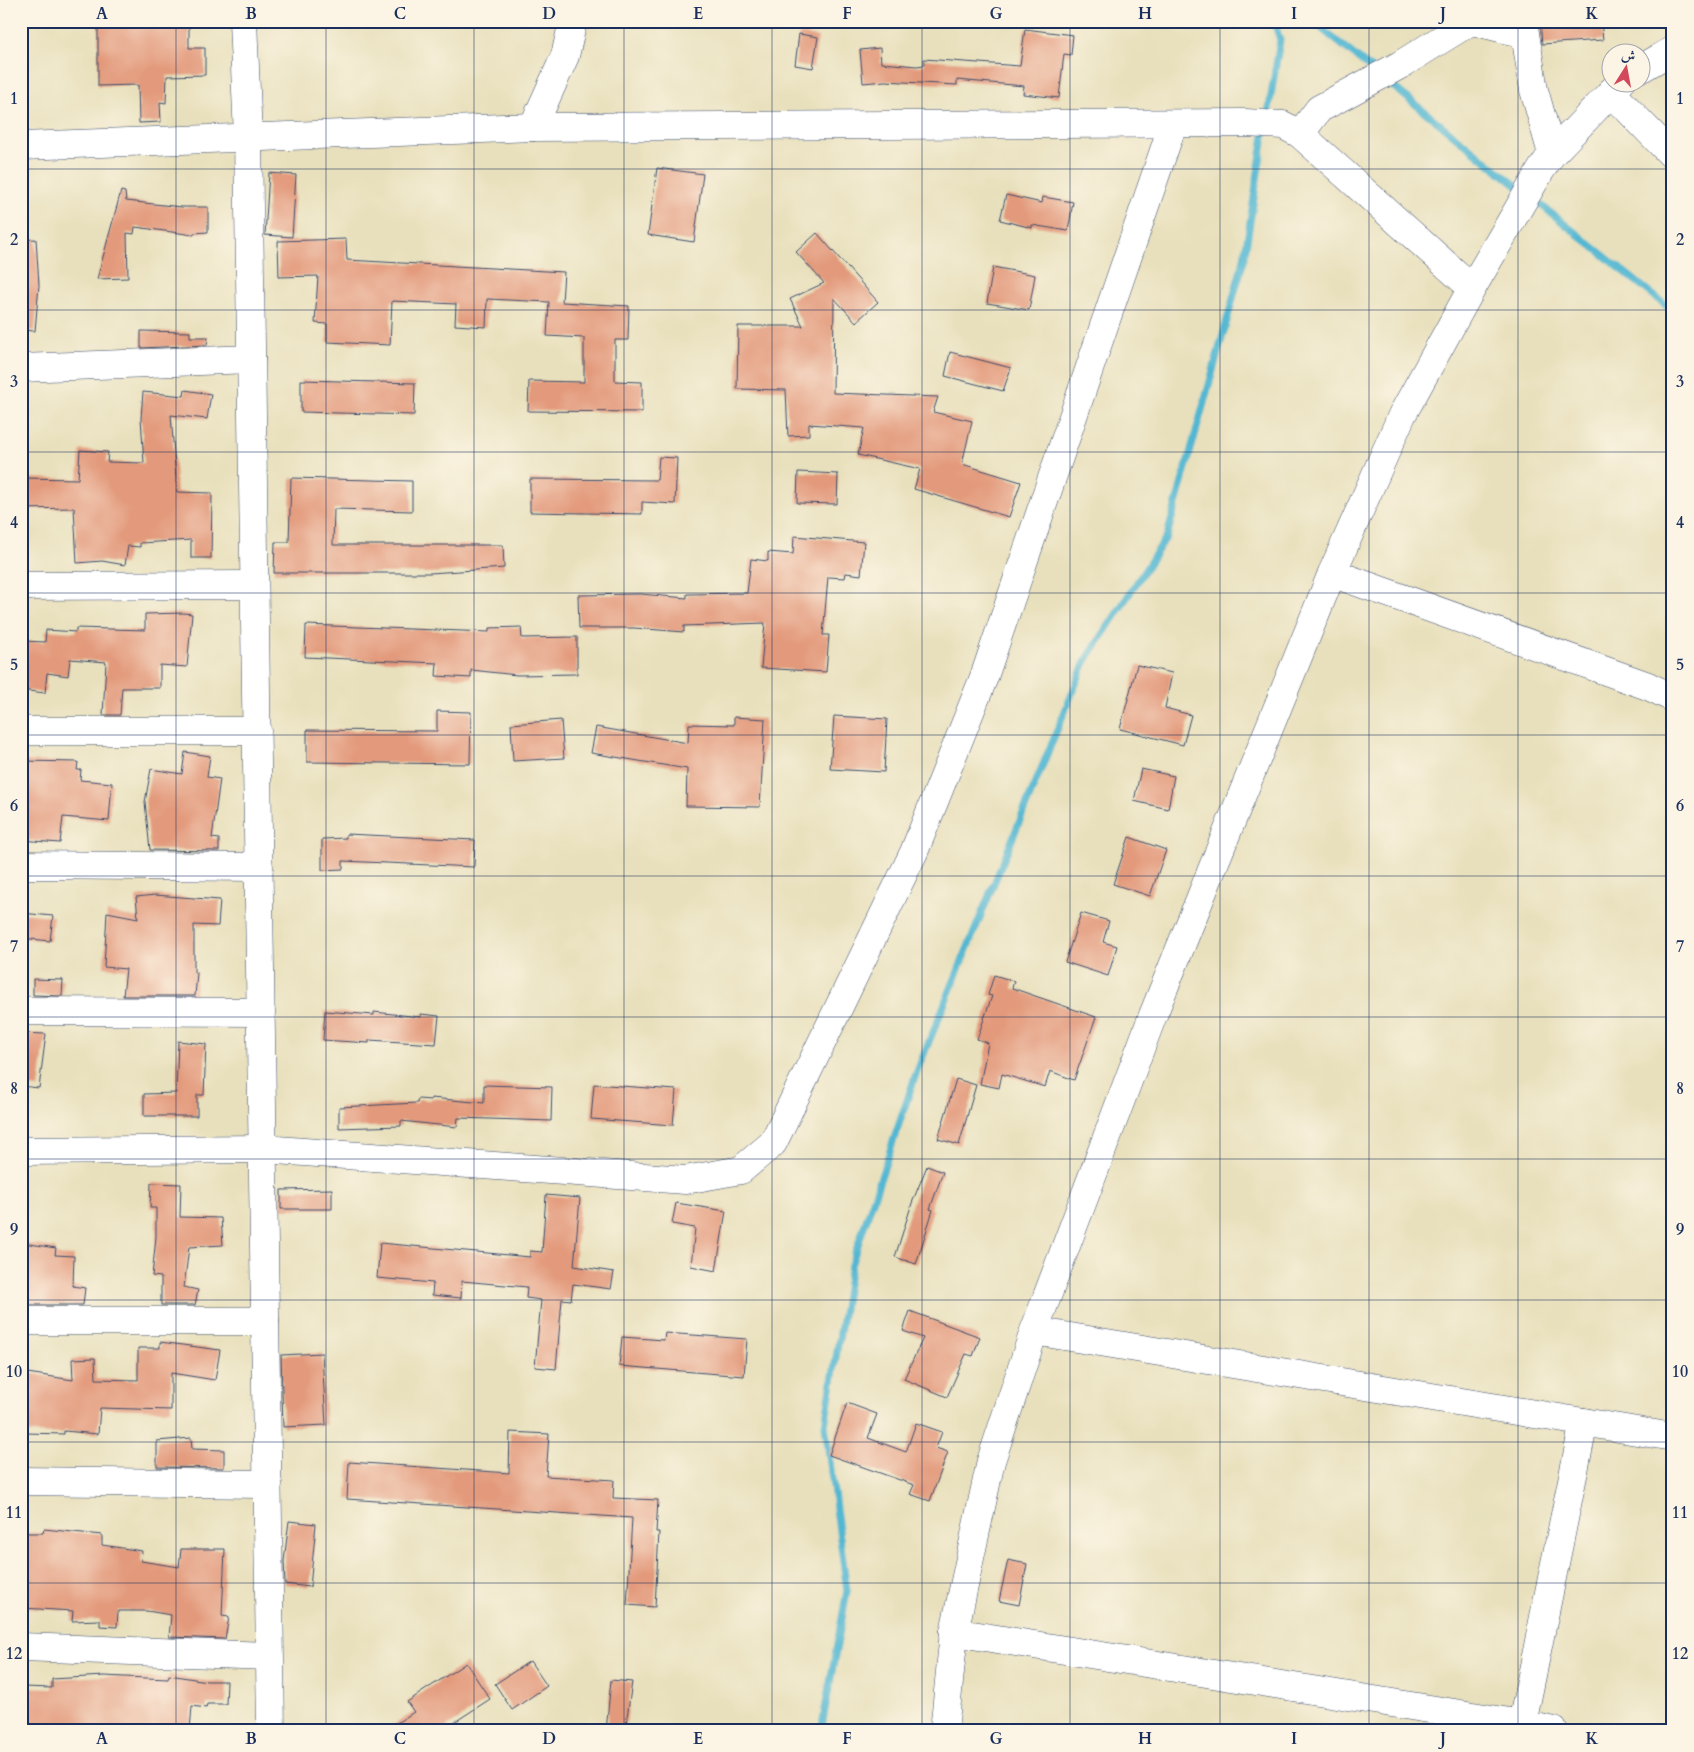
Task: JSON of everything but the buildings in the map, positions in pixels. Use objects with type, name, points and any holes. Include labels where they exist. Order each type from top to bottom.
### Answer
[{"type":"street","points":[[243,21],[248,137],[270,1731]]},
{"type":"street","points":[[533,127],[565,56],[573,21]]},
{"type":"street","points":[[1292,130],[1320,109],[1400,65],[1472,21],[1523,27],[1546,162]]},
{"type":"street","points":[[1652,62],[1673,50]]},
{"type":"street","points":[[944,1731],[954,1632],[991,1461],[1034,1331],[1153,1015],[1332,573],[1402,415],[1512,219],[1546,162],[1611,92]]},
{"type":"street","points":[[1620,92],[1673,156]]},
{"type":"street","points":[[21,146],[533,127],[1245,123],[1292,130],[1472,288]]},
{"type":"street","points":[[21,1152],[263,1149],[685,1180],[741,1170],[773,1143],[914,852],[984,677],[1173,124]]},
{"type":"street","points":[[21,368],[251,359]]},
{"type":"street","points":[[1332,573],[1648,686],[1673,698]]},
{"type":"street","points":[[21,586],[254,585]]},
{"type":"street","points":[[21,731],[257,731]]},
{"type":"street","points":[[21,865],[259,867]]},
{"type":"street","points":[[21,1011],[261,1012]]},
{"type":"street","points":[[21,1322],[265,1321]]},
{"type":"street","points":[[1034,1331],[1673,1437]]},
{"type":"street","points":[[1522,1724],[1584,1422]]},
{"type":"street","points":[[21,1481],[268,1484]]},
{"type":"street","points":[[954,1632],[1522,1724],[1554,1731]]},
{"type":"street","points":[[21,1647],[268,1656]]},
{"type":"waterway","points":[[1267,120],[1280,40],[1274,21]]},
{"type":"waterway","points":[[1312,21],[1374,71]]},
{"type":"waterway","points":[[1385,80],[1522,190]]},
{"type":"waterway","points":[[821,1731],[847,1591],[825,1425],[851,1265],[917,1071],[1085,662],[1167,536],[1244,259],[1265,130]]},
{"type":"waterway","points":[[1531,197],[1673,311]]}]
